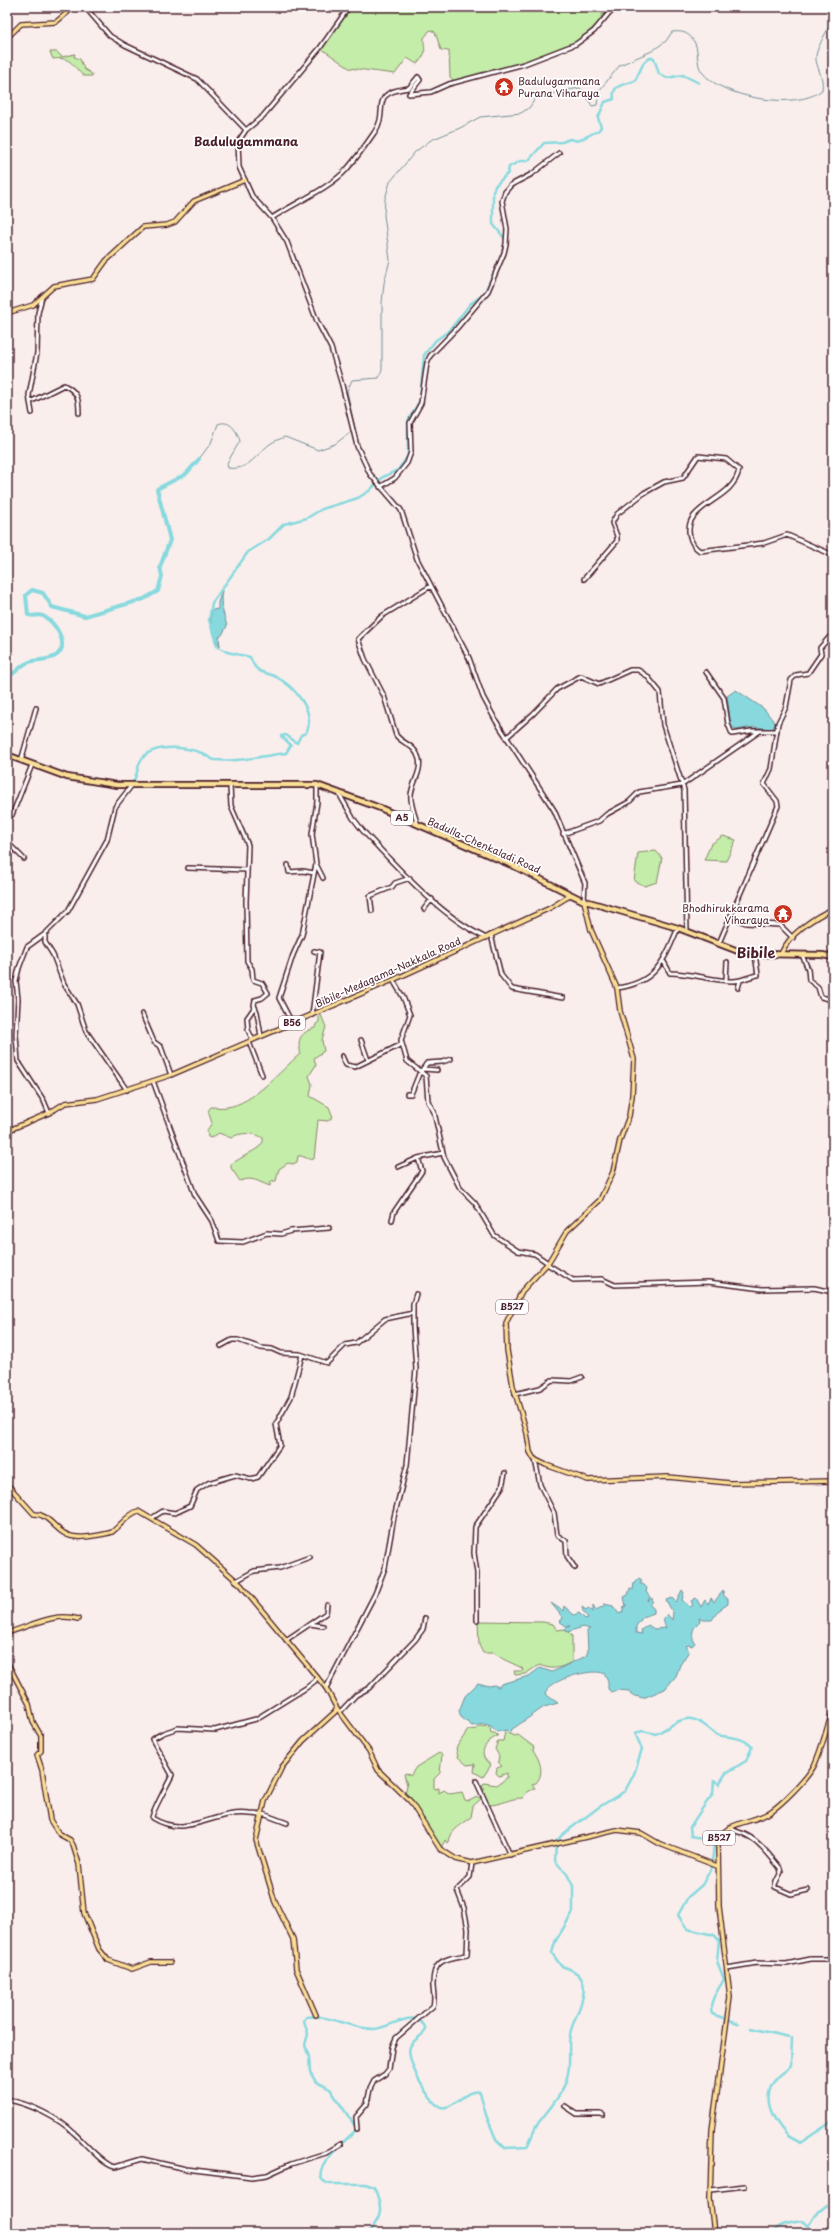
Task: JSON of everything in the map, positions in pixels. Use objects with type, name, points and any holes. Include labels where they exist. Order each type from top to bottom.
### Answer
[{"type":"highway","name":"Badulla-Chenkaladi Road","points":[[7,755],[67,777],[100,783],[132,785],[230,786],[317,785],[380,808],[514,866],[571,896],[584,901],[678,928],[738,951],[755,954],[833,957]]},
{"type":"main road","points":[[7,38],[20,24],[56,22],[74,7]]},
{"type":"main road","points":[[7,313],[33,305],[54,286],[93,279],[106,261],[143,227],[168,225],[175,222],[194,201],[245,180]]},
{"type":"main road","name":"Bibile-Medagama-Nakkala Road","points":[[7,1131],[49,1113],[65,1103],[97,1099],[127,1091],[171,1075],[393,980],[550,908],[571,896]]},
{"type":"main road","name":"B527","points":[[535,1460],[530,1452],[527,1433],[515,1394],[507,1350],[506,1323],[522,1291],[548,1263],[567,1231],[600,1200],[613,1172],[620,1140],[629,1116],[634,1058],[620,1011],[617,988],[591,930],[584,901]]},
{"type":"main road","points":[[781,954],[783,948],[816,917],[833,909]]},
{"type":"main road","points":[[535,1460],[588,1480],[668,1477],[730,1483],[832,1481]]},
{"type":"main road","points":[[7,1484],[29,1510],[34,1514],[40,1513],[45,1516],[60,1532],[68,1536],[79,1538],[109,1533],[136,1511],[140,1511],[196,1545],[254,1599],[316,1678],[326,1688],[336,1707],[369,1752],[378,1770],[415,1808],[440,1849],[456,1859],[472,1863],[617,1830],[642,1833],[660,1844],[717,1866]]},
{"type":"main road","points":[[7,1633],[49,1618],[70,1616],[78,1619]]},
{"type":"main road","points":[[7,1662],[19,1682],[29,1704],[33,1722],[41,1736],[41,1751],[37,1755],[42,1770],[50,1820],[59,1834],[70,1840],[73,1845],[79,1864],[84,1913],[99,1949],[108,1960],[132,1969],[151,1962],[170,1962]]},
{"type":"main road","points":[[316,2016],[295,1967],[293,1939],[275,1902],[257,1846],[256,1836],[266,1798],[284,1764],[303,1741],[335,1712],[336,1707]]},
{"type":"main road","name":"B527","points":[[714,2233],[710,2190],[714,2109],[728,2019],[730,1993],[719,1906],[717,1866],[718,1841],[722,1833],[730,1827],[761,1817],[771,1812],[805,1777],[814,1765],[833,1711]]},
{"type":"street","points":[[85,7],[110,36],[125,46],[197,79],[246,130]]},
{"type":"street","points":[[349,7],[320,48],[263,116],[246,130],[238,142],[239,167],[252,196],[272,218],[287,242],[317,321],[331,348],[357,446],[370,474],[401,510],[417,560],[469,658],[483,696],[506,738],[554,810],[562,834],[585,883],[584,901]]},
{"type":"street","points":[[272,218],[331,182],[346,171],[380,125],[380,107],[388,93],[395,89],[409,88],[418,77],[420,80],[409,94],[431,92],[449,84],[544,57],[583,40],[609,13],[619,7]]},
{"type":"street","points":[[380,487],[395,478],[407,463],[411,452],[410,423],[421,403],[427,362],[430,356],[484,296],[504,253],[507,229],[502,201],[505,192],[511,185],[532,174],[559,153]]},
{"type":"street","points":[[32,413],[29,395],[37,353],[38,313],[42,296]]},
{"type":"street","points":[[30,402],[64,385],[74,390],[79,398],[79,414]]},
{"type":"street","points":[[584,579],[617,541],[617,536],[612,523],[617,514],[658,485],[683,478],[698,456],[726,459],[739,470],[728,490],[694,516],[690,526],[690,540],[695,548],[700,551],[764,543],[787,535],[833,555]]},
{"type":"street","points":[[419,826],[411,799],[418,775],[419,759],[408,743],[396,735],[384,696],[365,659],[358,639],[382,616],[431,586]]},
{"type":"street","points":[[719,943],[778,806],[777,801],[764,784],[771,769],[778,723],[786,707],[791,680],[796,675],[808,673],[821,654],[820,648],[833,633]]},
{"type":"street","points":[[506,738],[534,714],[557,689],[581,676],[598,684],[630,670],[638,670],[647,676],[660,692],[663,725],[682,785],[686,833],[687,932]]},
{"type":"street","points":[[706,672],[724,698],[730,733],[734,735],[744,732],[777,731]]},
{"type":"street","points":[[21,761],[36,708]]},
{"type":"street","points":[[562,834],[599,821],[606,814],[628,802],[639,792],[682,785],[760,731]]},
{"type":"street","points":[[7,817],[12,815],[32,765]]},
{"type":"street","points":[[49,1113],[44,1101],[18,1061],[16,1035],[18,999],[16,981],[19,968],[27,947],[44,934],[68,911],[107,840],[115,807],[132,785]]},
{"type":"street","points":[[317,785],[316,810],[312,834],[316,864],[323,878]]},
{"type":"street","points":[[230,786],[231,806],[248,845],[246,902],[247,961],[252,969],[253,980],[262,983],[268,993],[262,998],[255,1000],[254,1008],[247,1018],[248,1030],[262,1075]]},
{"type":"street","points":[[337,792],[353,818],[410,878],[460,924],[486,938]]},
{"type":"street","points":[[7,842],[24,858]]},
{"type":"street","points":[[292,1023],[279,998],[293,955],[302,935],[316,864]]},
{"type":"street","points":[[288,866],[290,872],[303,871],[314,873]]},
{"type":"street","points":[[188,868],[247,870]]},
{"type":"street","points":[[372,911],[370,896],[392,887],[395,883],[410,878]]},
{"type":"street","points":[[424,909],[432,899]]},
{"type":"street","points":[[730,917],[746,923],[780,925],[793,938]]},
{"type":"street","points":[[617,988],[642,982],[652,976],[664,962],[678,928]]},
{"type":"street","points":[[44,934],[45,942],[53,955],[64,984],[77,1004],[86,1031],[127,1091]]},
{"type":"street","points":[[492,935],[501,975],[512,989],[564,998]]},
{"type":"street","points":[[312,1015],[320,952],[314,950]]},
{"type":"street","points":[[664,962],[670,973],[687,973],[740,981],[758,975],[755,954]]},
{"type":"street","points":[[802,955],[808,969],[809,980],[818,987],[821,997],[833,1000]]},
{"type":"street","points":[[726,980],[727,962]]},
{"type":"street","points":[[393,980],[403,997],[410,1015],[402,1035],[402,1044],[409,1064],[418,1068],[426,1076],[428,1101],[434,1112],[443,1153],[448,1167],[460,1188],[475,1203],[492,1232],[518,1251],[535,1254],[573,1280],[602,1279],[615,1284],[708,1282],[762,1290],[814,1288],[833,1292]]},
{"type":"street","points":[[738,988],[740,981]]},
{"type":"street","points":[[254,1008],[257,1012],[261,1036]]},
{"type":"street","points":[[142,1014],[154,1042],[161,1048],[171,1075]]},
{"type":"street","points":[[361,1040],[368,1060]]},
{"type":"street","points":[[342,1056],[346,1065],[355,1067],[402,1044]]},
{"type":"street","points":[[407,1094],[411,1094],[414,1090],[419,1074],[427,1063],[431,1061],[442,1062],[452,1059]]},
{"type":"street","points":[[422,1071],[437,1070]]},
{"type":"street","points":[[153,1081],[195,1195],[212,1221],[219,1241],[243,1242],[267,1233],[281,1234],[291,1231],[329,1228]]},
{"type":"street","points":[[398,1167],[418,1158],[443,1153]]},
{"type":"street","points":[[392,1220],[394,1212],[422,1171],[418,1158]]},
{"type":"street","points":[[326,1688],[376,1594],[383,1575],[394,1517],[408,1465],[416,1369],[413,1351],[413,1313],[416,1294]]},
{"type":"street","points":[[221,1346],[235,1339],[281,1353],[302,1355],[327,1363],[345,1345],[356,1343],[385,1319],[413,1313]]},
{"type":"street","points":[[152,1518],[163,1512],[175,1513],[190,1506],[198,1489],[212,1482],[235,1475],[251,1479],[260,1476],[280,1445],[276,1424],[291,1397],[302,1355]]},
{"type":"street","points":[[515,1394],[540,1388],[552,1380],[571,1381],[582,1377]]},
{"type":"street","points":[[535,1460],[540,1485],[554,1513],[557,1534],[566,1541],[568,1556],[575,1568]]},
{"type":"street","points":[[476,1620],[477,1573],[474,1553],[475,1527],[477,1521],[502,1487],[505,1473]]},
{"type":"street","points":[[236,1581],[254,1571],[280,1568],[310,1557]]},
{"type":"street","points":[[286,1640],[326,1613],[327,1604]]},
{"type":"street","points":[[340,1712],[354,1697],[371,1686],[415,1640],[423,1629],[425,1618]]},
{"type":"street","points":[[310,1624],[323,1626]]},
{"type":"street","points":[[286,1823],[262,1815],[237,1812],[212,1820],[178,1827],[152,1818],[152,1814],[164,1794],[172,1776],[152,1739],[163,1733],[178,1728],[215,1730],[256,1719],[306,1688],[316,1678]]},
{"type":"street","points":[[476,1781],[510,1855]]},
{"type":"street","points":[[730,1827],[734,1831],[746,1835],[756,1842],[780,1868],[781,1872],[775,1887],[791,1894],[808,1890]]},
{"type":"street","points":[[357,2129],[356,2117],[367,2104],[370,2089],[374,2082],[386,2074],[389,2069],[392,2047],[396,2038],[433,2006],[433,1984],[436,1966],[440,1961],[467,1955],[466,1915],[457,1890],[470,1877],[472,1863]]},
{"type":"street","points":[[727,1968],[757,1963],[786,1964],[811,1959],[833,1959]]},
{"type":"street","points":[[7,2100],[29,2106],[47,2114],[74,2132],[88,2147],[115,2167],[142,2160],[186,2169],[252,2177],[267,2175],[291,2164],[326,2153],[341,2144]]},
{"type":"street","points":[[565,2106],[577,2114],[600,2114],[602,2116]]},
{"type":"street","points":[[710,2190],[745,2186]]},
{"type":"green space","points":[[350,7],[606,7],[599,22],[580,40],[524,62],[454,81],[450,77],[449,51],[441,50],[435,32],[430,30],[424,38],[425,52],[423,57],[417,64],[407,58],[395,74],[349,68],[322,49]]},
{"type":"green space","points":[[50,52],[57,52],[62,57],[75,54],[74,57],[80,59],[84,69],[92,74],[92,76],[84,76],[72,63],[65,59],[53,59]]},
{"type":"green space","points":[[723,836],[736,840],[726,861],[704,860],[711,844]]},
{"type":"green space","points":[[656,851],[662,858],[657,882],[645,886],[634,881],[638,853]]},
{"type":"green space","points":[[321,1015],[326,1027],[322,1040],[324,1051],[314,1058],[316,1065],[309,1076],[312,1084],[310,1096],[329,1107],[333,1117],[328,1121],[318,1120],[314,1159],[298,1156],[297,1162],[293,1164],[288,1163],[279,1169],[276,1181],[271,1181],[270,1186],[252,1179],[240,1181],[231,1168],[231,1164],[258,1148],[263,1142],[263,1138],[247,1134],[234,1136],[231,1138],[219,1133],[211,1138],[208,1137],[207,1130],[212,1123],[208,1111],[211,1107],[237,1105],[247,1100],[266,1086],[300,1054],[300,1038],[309,1030],[315,1028],[316,1024],[319,1022],[319,1016]]},
{"type":"green space","points":[[478,1621],[543,1622],[553,1624],[557,1630],[565,1629],[572,1636],[572,1662],[556,1668],[548,1668],[539,1665],[525,1674],[515,1675],[514,1671],[523,1671],[522,1668],[494,1653],[483,1653],[479,1645]]},
{"type":"green space","points":[[480,1726],[490,1727],[491,1733],[495,1733],[498,1736],[489,1741],[484,1749],[484,1757],[491,1765],[483,1777],[474,1772],[475,1764],[467,1765],[458,1757],[456,1748],[468,1730],[477,1729]]},
{"type":"green space","points":[[505,1732],[514,1736],[518,1735],[534,1747],[533,1750],[538,1758],[541,1771],[539,1779],[536,1783],[532,1784],[535,1788],[526,1793],[523,1798],[490,1805],[482,1792],[485,1788],[481,1788],[484,1783],[497,1785],[507,1778],[507,1773],[499,1776],[496,1773],[497,1768],[502,1766],[498,1762],[499,1756],[495,1749],[498,1741],[503,1741]]},
{"type":"green space","points":[[439,1753],[442,1755],[440,1773],[434,1779],[434,1789],[439,1788],[439,1793],[444,1790],[450,1794],[462,1792],[465,1800],[469,1801],[477,1797],[482,1798],[473,1806],[471,1817],[454,1830],[449,1842],[447,1843],[445,1840],[441,1848],[405,1794],[407,1785],[404,1774],[407,1773],[410,1776],[416,1767]]},
{"type":"water","points":[[222,591],[221,604],[227,626],[222,635],[219,637],[220,646],[213,634],[211,614],[212,610],[218,609],[218,602]]},
{"type":"water","points":[[736,690],[764,709],[775,723],[773,729],[753,727],[736,730],[731,726],[727,696]]},
{"type":"water","points":[[639,1578],[642,1580],[640,1584],[643,1584],[647,1588],[646,1592],[650,1597],[648,1601],[652,1598],[653,1601],[650,1605],[654,1609],[654,1613],[643,1617],[636,1626],[636,1633],[642,1634],[641,1630],[648,1625],[654,1629],[666,1628],[663,1620],[667,1614],[672,1620],[673,1613],[666,1600],[672,1598],[676,1602],[682,1590],[684,1593],[682,1600],[690,1607],[693,1605],[691,1601],[696,1598],[701,1607],[705,1600],[708,1604],[711,1598],[714,1602],[723,1591],[724,1596],[728,1599],[728,1604],[718,1611],[712,1620],[703,1620],[699,1618],[700,1621],[694,1628],[693,1634],[693,1640],[695,1643],[692,1646],[686,1646],[689,1651],[680,1665],[676,1676],[665,1689],[643,1698],[631,1695],[629,1691],[618,1690],[611,1692],[608,1689],[608,1681],[605,1674],[591,1672],[572,1676],[554,1684],[545,1694],[558,1703],[544,1707],[511,1730],[510,1733],[507,1730],[497,1732],[491,1726],[485,1724],[472,1726],[461,1717],[459,1711],[465,1696],[478,1683],[499,1687],[501,1684],[529,1676],[540,1668],[552,1672],[586,1656],[588,1651],[587,1631],[590,1629],[583,1627],[567,1632],[565,1629],[570,1626],[566,1626],[559,1621],[563,1618],[551,1603],[563,1611],[564,1606],[574,1615],[579,1613],[585,1619],[588,1618],[582,1607],[586,1610],[588,1608],[593,1612],[593,1605],[596,1610],[604,1606],[604,1604],[613,1606],[619,1614],[623,1612],[623,1607],[626,1606],[624,1597],[628,1595],[630,1588],[633,1590],[634,1583]]},
{"type":"waterway","points":[[199,459],[211,443],[218,424],[222,423],[226,423],[232,427],[237,433],[240,441],[227,463],[228,468],[247,465],[270,444],[285,437],[318,450],[335,444],[355,429],[347,391],[352,380],[379,378],[382,369],[382,303],[384,283],[390,260],[384,215],[385,199],[390,182],[415,152],[431,140],[460,128],[480,117],[521,113],[529,108],[535,99],[561,91],[580,88],[592,106],[597,105],[599,91],[620,65],[652,51],[666,41],[672,32],[684,33],[691,37],[695,44],[702,72],[712,81],[725,89],[760,99],[796,100],[811,96],[822,90],[822,82],[816,56],[831,22],[833,23]]},
{"type":"waterway","points":[[503,253],[505,239],[493,224],[493,192],[495,186],[508,173],[509,167],[520,161],[528,161],[544,143],[562,142],[570,139],[578,141],[599,130],[601,127],[598,118],[605,102],[614,99],[615,90],[617,88],[623,84],[635,81],[644,62],[650,58],[654,58],[659,74],[667,78],[683,75],[699,83]]},
{"type":"waterway","points":[[133,782],[140,762],[144,756],[158,749],[176,748],[192,750],[215,760],[242,759],[286,753],[291,745],[281,736],[286,735],[297,743],[301,735],[306,733],[309,725],[306,708],[302,700],[290,687],[274,676],[258,670],[254,666],[250,657],[227,652],[217,646],[209,620],[212,603],[248,552],[269,539],[284,524],[307,518],[322,509],[358,498],[369,491],[383,477],[398,470],[408,456],[408,421],[420,400],[424,355],[436,340],[449,331],[470,304],[484,294],[500,259]]},
{"type":"waterway","points":[[7,677],[27,663],[53,657],[61,650],[61,639],[52,623],[43,616],[28,615],[26,595],[32,590],[43,593],[52,607],[85,616],[144,599],[158,591],[162,576],[160,567],[170,540],[157,489],[186,474],[199,459]]},
{"type":"waterway","points":[[556,1842],[562,1835],[599,1807],[625,1791],[634,1774],[642,1749],[635,1733],[643,1731],[656,1734],[681,1720],[693,1719],[700,1722],[717,1735],[740,1739],[752,1747],[746,1761],[726,1773],[719,1784],[714,1780],[713,1794],[690,1827],[691,1836],[711,1840],[714,1843],[712,1863]]},
{"type":"waterway","points":[[368,2233],[377,2222],[380,2212],[379,2201],[374,2187],[365,2184],[330,2184],[322,2180],[321,2173],[330,2156],[357,2129],[330,2089],[316,2082],[310,2072],[309,2057],[305,2045],[308,2034],[304,2021],[306,2017],[315,2017],[332,2019],[357,2027],[374,2029],[403,2020],[417,2019],[422,2023],[426,2030],[411,2044],[409,2053],[414,2070],[430,2098],[441,2107],[446,2107],[470,2093],[480,2092],[486,2115],[496,2139],[505,2148],[527,2147],[537,2125],[564,2087],[569,2068],[571,2030],[584,1992],[580,1977],[573,1971],[561,1966],[552,1953],[555,1942],[573,1912],[573,1886],[567,1874],[555,1861],[556,1845]]},
{"type":"waterway","points":[[712,1867],[702,1885],[688,1897],[678,1915],[687,1929],[714,1935],[719,1940],[717,1961],[724,1979],[711,2004],[712,2014],[738,2023]]},
{"type":"waterway","points":[[750,2028],[789,2037]]},
{"type":"waterway","points":[[792,2038],[791,2065],[772,2084],[769,2092],[770,2107],[773,2115],[787,2135],[800,2143],[833,2121]]},
{"type":"waterway","points":[[774,2233],[782,2225],[790,2223],[802,2221],[808,2226],[815,2215],[826,2206],[833,2208]]},
{"type":"place","name":"Badulugammana Purana Viharaya","points":[[504,87]]},
{"type":"place","name":"Bhodhirukkarama Viharaya","points":[[783,914]]},
{"type":"district","name":"Badulugammana","points":[[246,142]]},
{"type":"district","name":"Bibile","points":[[756,953]]}]
